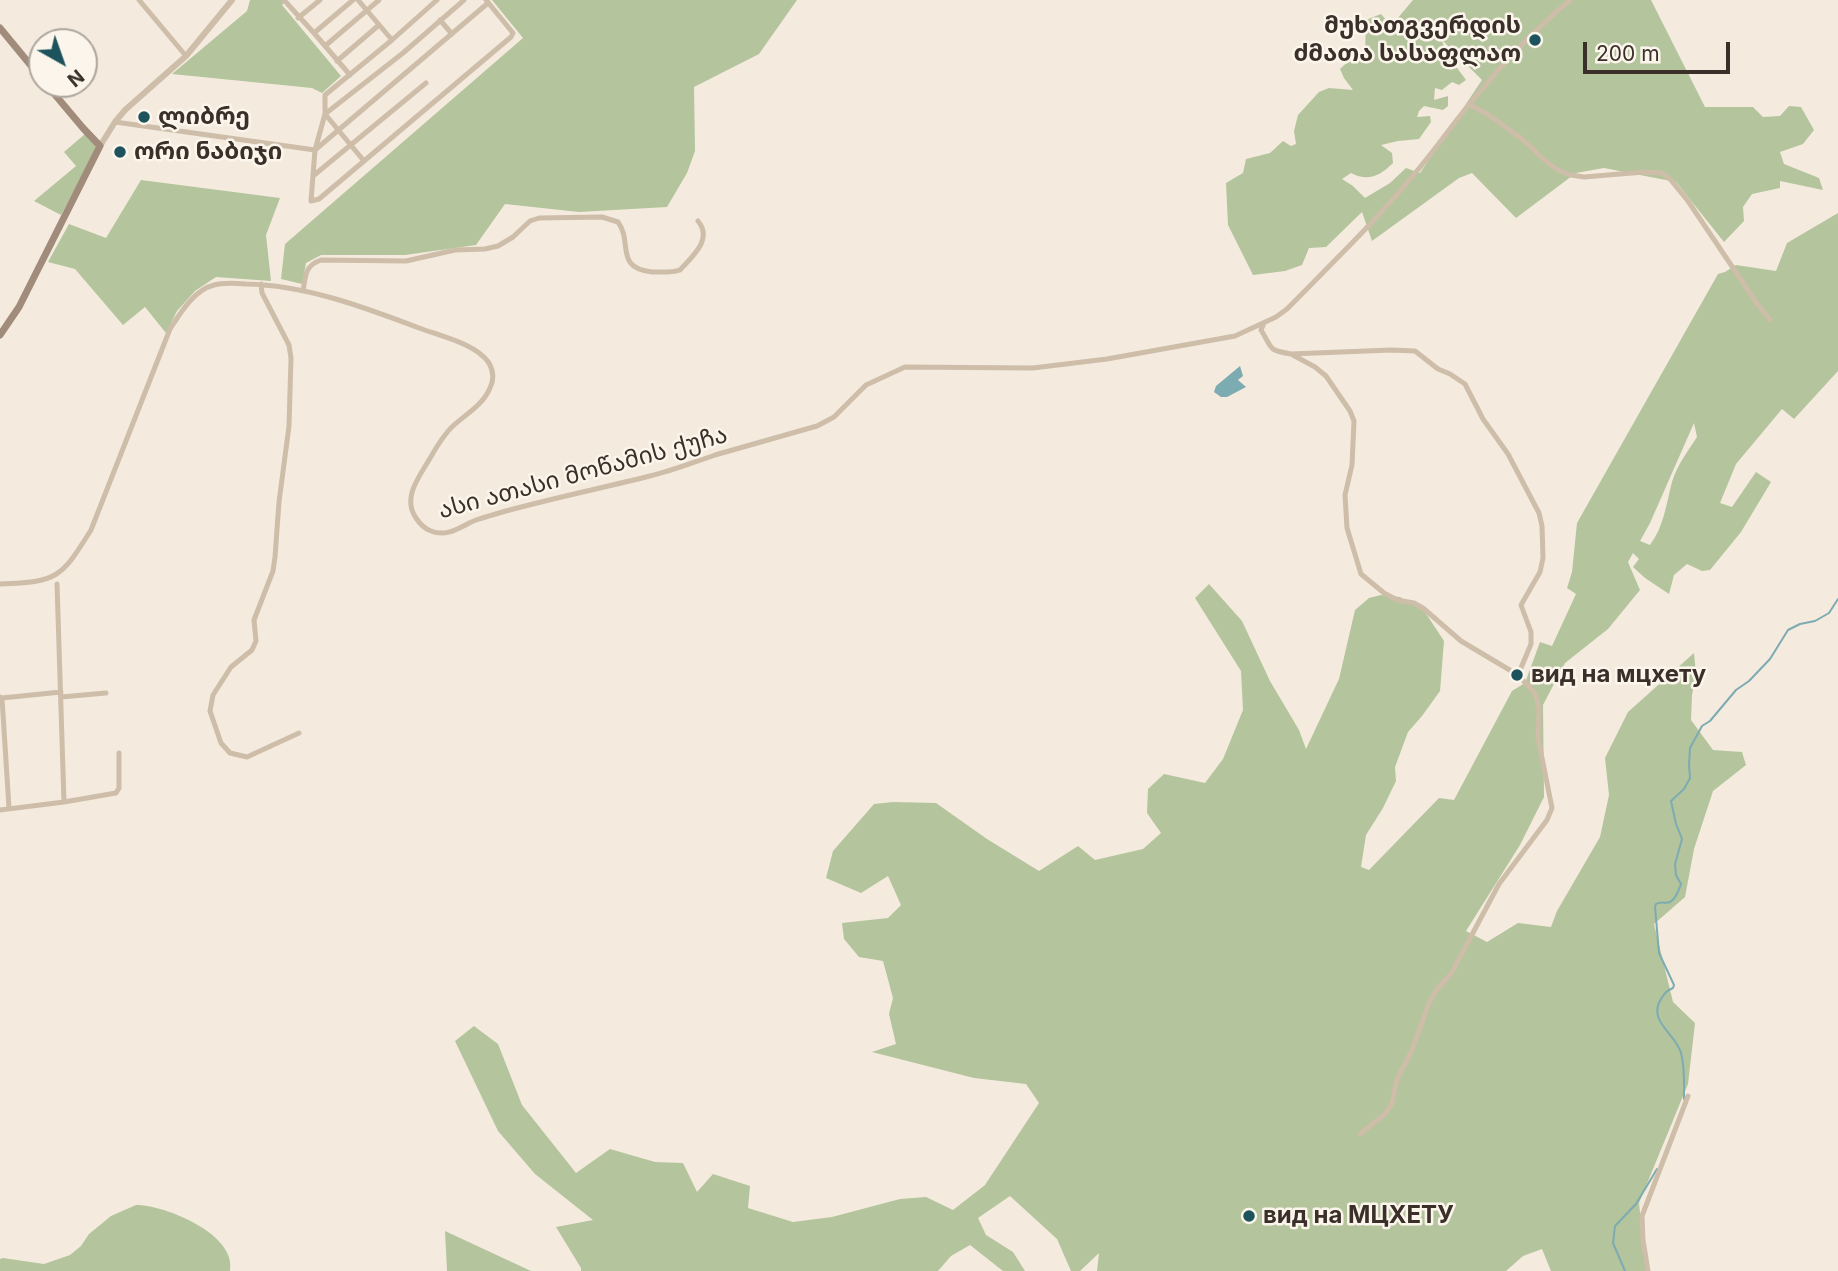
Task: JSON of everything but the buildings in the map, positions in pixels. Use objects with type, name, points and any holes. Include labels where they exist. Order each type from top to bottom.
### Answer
[{"type":"main road","points":[[0,28],[28,62]]},
{"type":"main road","points":[[0,335],[13,319],[100,146],[58,98]]},
{"type":"street","points":[[139,0],[186,56]]},
{"type":"street","points":[[100,146],[115,122],[136,99],[186,56],[232,0]]},
{"type":"street","points":[[299,18],[320,0]]},
{"type":"street","points":[[314,33],[353,0]]},
{"type":"street","points":[[358,0],[392,40]]},
{"type":"street","points":[[325,46],[379,0]]},
{"type":"street","points":[[115,122],[315,150],[487,2],[513,33],[511,37],[319,199],[311,201],[315,150],[325,114],[325,95],[437,0]]},
{"type":"street","points":[[325,114],[464,0]]},
{"type":"street","name":"ასი ათასი მოწამის ქუჩა","points":[[0,584],[39,582],[54,577],[74,556],[91,530],[170,329],[184,308],[208,287],[218,284],[261,284],[303,291],[376,312],[450,339],[475,350],[490,365],[494,378],[486,396],[446,434],[412,492],[410,503],[418,522],[440,534],[448,533],[502,512],[651,476],[817,426],[834,417],[866,385],[905,367],[1032,368],[1074,364],[1221,340],[1264,323],[1287,309],[1347,248],[1415,174],[1469,104],[1522,44],[1570,0]]},
{"type":"street","points":[[286,1],[350,75]]},
{"type":"street","points":[[440,20],[453,34]]},
{"type":"street","points":[[338,61],[379,25]]},
{"type":"street","points":[[313,176],[426,83]]},
{"type":"street","points":[[1469,104],[1521,138],[1548,163],[1571,175],[1584,177],[1662,173],[1688,201],[1770,320]]},
{"type":"street","points":[[325,114],[364,161]]},
{"type":"street","points":[[303,291],[306,271],[311,264],[321,260],[406,261],[456,250],[485,249],[498,246],[539,218],[602,216],[618,222],[623,231],[627,258],[634,267],[653,272],[676,271],[680,270],[702,243],[703,226],[698,221]]},
{"type":"street","points":[[261,284],[262,293],[289,345],[290,358],[289,426],[275,557],[273,571],[254,620],[256,641],[253,650],[231,667],[213,695],[210,711],[221,743],[230,753],[247,757],[299,733]]},
{"type":"street","points":[[1264,323],[1261,330],[1270,348],[1276,352],[1291,354],[1415,351],[1438,369],[1465,384],[1483,419],[1508,454],[1539,513],[1542,526],[1543,558],[1540,572],[1521,605],[1531,632],[1531,644],[1518,675]]},
{"type":"street","points":[[1291,354],[1326,376],[1354,421],[1352,466],[1345,495],[1347,528],[1361,574],[1384,593],[1423,608],[1461,642],[1518,675],[1533,691],[1539,711],[1538,738],[1552,808],[1547,820],[1499,884],[1451,974],[1429,1003],[1412,1049],[1397,1079],[1392,1104],[1385,1114],[1360,1134]]},
{"type":"street","points":[[57,584],[64,802]]},
{"type":"street","points":[[9,808],[1,698],[106,693]]},
{"type":"street","points":[[0,810],[116,793],[119,788],[119,754]]},
{"type":"street","points":[[1648,1271],[1642,1216],[1688,1096]]},
{"type":"green space","points":[[250,0],[287,0],[282,5],[341,76],[322,93],[312,88],[172,74],[247,11]]},
{"type":"green space","points":[[492,0],[797,0],[759,54],[694,87],[695,151],[687,173],[667,207],[579,212],[505,204],[476,245],[405,255],[321,255],[306,263],[302,284],[281,279],[285,244],[523,38]]},
{"type":"green space","points":[[1413,0],[1651,0],[1705,107],[1753,107],[1763,117],[1780,116],[1789,106],[1801,107],[1814,130],[1803,144],[1780,152],[1784,164],[1819,178],[1823,190],[1780,181],[1780,188],[1752,194],[1743,207],[1744,221],[1724,242],[1676,182],[1604,168],[1576,173],[1516,218],[1472,173],[1459,178],[1372,241],[1362,212],[1326,247],[1309,248],[1302,265],[1285,271],[1253,275],[1228,225],[1226,183],[1243,173],[1246,159],[1270,153],[1283,141],[1291,146],[1296,144],[1294,131],[1298,115],[1319,92],[1329,88],[1353,90],[1340,69],[1351,59],[1365,56],[1366,20],[1381,14],[1391,26]],"holes":[[[1442,40],[1482,80],[1420,173],[1406,168],[1390,183],[1365,198],[1342,179],[1351,173],[1368,177],[1383,171],[1393,163],[1392,153],[1381,145],[1419,139],[1431,122],[1430,116],[1417,117],[1419,111],[1424,106],[1443,110],[1448,106],[1448,96],[1434,100],[1435,88],[1442,90],[1452,82],[1459,85],[1466,80],[1446,53]]]},
{"type":"green space","points":[[85,134],[96,146],[95,151],[61,215],[34,201],[76,166],[64,152]]},
{"type":"green space","points":[[141,180],[280,198],[266,235],[271,281],[216,277],[195,291],[177,311],[166,333],[145,307],[123,325],[75,269],[48,262],[69,224],[106,238]]},
{"type":"green space","points":[[1838,213],[1838,371],[1794,419],[1782,409],[1736,464],[1720,503],[1732,507],[1756,472],[1771,482],[1741,532],[1710,570],[1702,571],[1687,564],[1674,575],[1669,594],[1633,567],[1639,559],[1633,553],[1628,562],[1640,590],[1608,629],[1565,663],[1543,705],[1544,797],[1520,845],[1466,931],[1487,942],[1518,923],[1551,927],[1557,911],[1600,837],[1609,795],[1605,758],[1628,712],[1694,653],[1696,674],[1691,720],[1713,750],[1742,752],[1746,765],[1713,791],[1694,849],[1685,897],[1654,924],[1673,1002],[1695,1023],[1688,1084],[1639,1203],[1646,1271],[1551,1271],[1542,1249],[1523,1256],[1506,1271],[1097,1271],[1099,1253],[1080,1271],[1071,1271],[1057,1239],[1010,1196],[978,1218],[986,1235],[1013,1252],[1025,1271],[1003,1271],[970,1245],[951,1256],[938,1271],[581,1271],[556,1227],[593,1220],[535,1174],[498,1131],[455,1041],[474,1026],[498,1044],[522,1105],[576,1173],[610,1149],[655,1162],[683,1163],[697,1192],[713,1174],[750,1186],[748,1208],[793,1222],[832,1217],[900,1199],[926,1197],[953,1210],[985,1185],[1039,1103],[1026,1084],[974,1078],[872,1052],[896,1044],[889,1014],[893,998],[883,961],[859,957],[844,939],[842,923],[888,918],[901,905],[888,876],[861,893],[826,878],[833,851],[874,804],[893,802],[936,803],[1039,871],[1078,846],[1095,860],[1143,849],[1161,833],[1147,813],[1148,789],[1164,774],[1205,783],[1223,759],[1243,710],[1241,671],[1195,598],[1209,584],[1242,621],[1270,681],[1299,730],[1306,749],[1339,679],[1355,610],[1369,598],[1381,595],[1400,597],[1425,612],[1444,641],[1440,691],[1408,732],[1395,767],[1396,781],[1366,835],[1361,867],[1369,870],[1439,798],[1454,800],[1512,691],[1525,683],[1540,642],[1552,646],[1576,594],[1567,588],[1572,572],[1577,523],[1718,274],[1736,265],[1776,271],[1787,243]],"holes":[[[1694,423],[1697,437],[1674,476],[1655,538],[1650,545],[1640,541]]]},
{"type":"green space","points":[[136,1205],[149,1206],[180,1216],[211,1234],[222,1245],[229,1258],[230,1271],[0,1271],[0,1259],[3,1258],[44,1264],[70,1255],[81,1246],[89,1234],[111,1216]]},
{"type":"green space","points":[[445,1231],[531,1271],[447,1271]]},
{"type":"water","points":[[1240,366],[1243,376],[1238,380],[1246,387],[1227,397],[1221,397],[1214,392],[1216,386]]},
{"type":"waterway","points":[[1684,1099],[1681,1053],[1658,1014],[1661,999],[1674,985],[1659,953],[1655,907],[1658,903],[1672,901],[1681,884],[1676,875],[1675,864],[1682,839],[1671,801],[1684,789],[1690,778],[1690,748],[1702,726],[1770,659],[1788,630],[1829,613],[1838,599]]},
{"type":"waterway","points":[[1625,1271],[1613,1243],[1615,1226],[1636,1204],[1657,1169]]},
{"type":"place","name":"მუხათგვერდის ძმათა სასაფლაო","points":[[1535,40]]},
{"type":"place","name":"ლიბრე","points":[[144,117]]},
{"type":"place","name":"ორი ნაბიჯი","points":[[120,152]]},
{"type":"place","name":"вид на мцхету","points":[[1517,675]]},
{"type":"place","name":"вид на МЦХЕТУ","points":[[1249,1216]]}]
